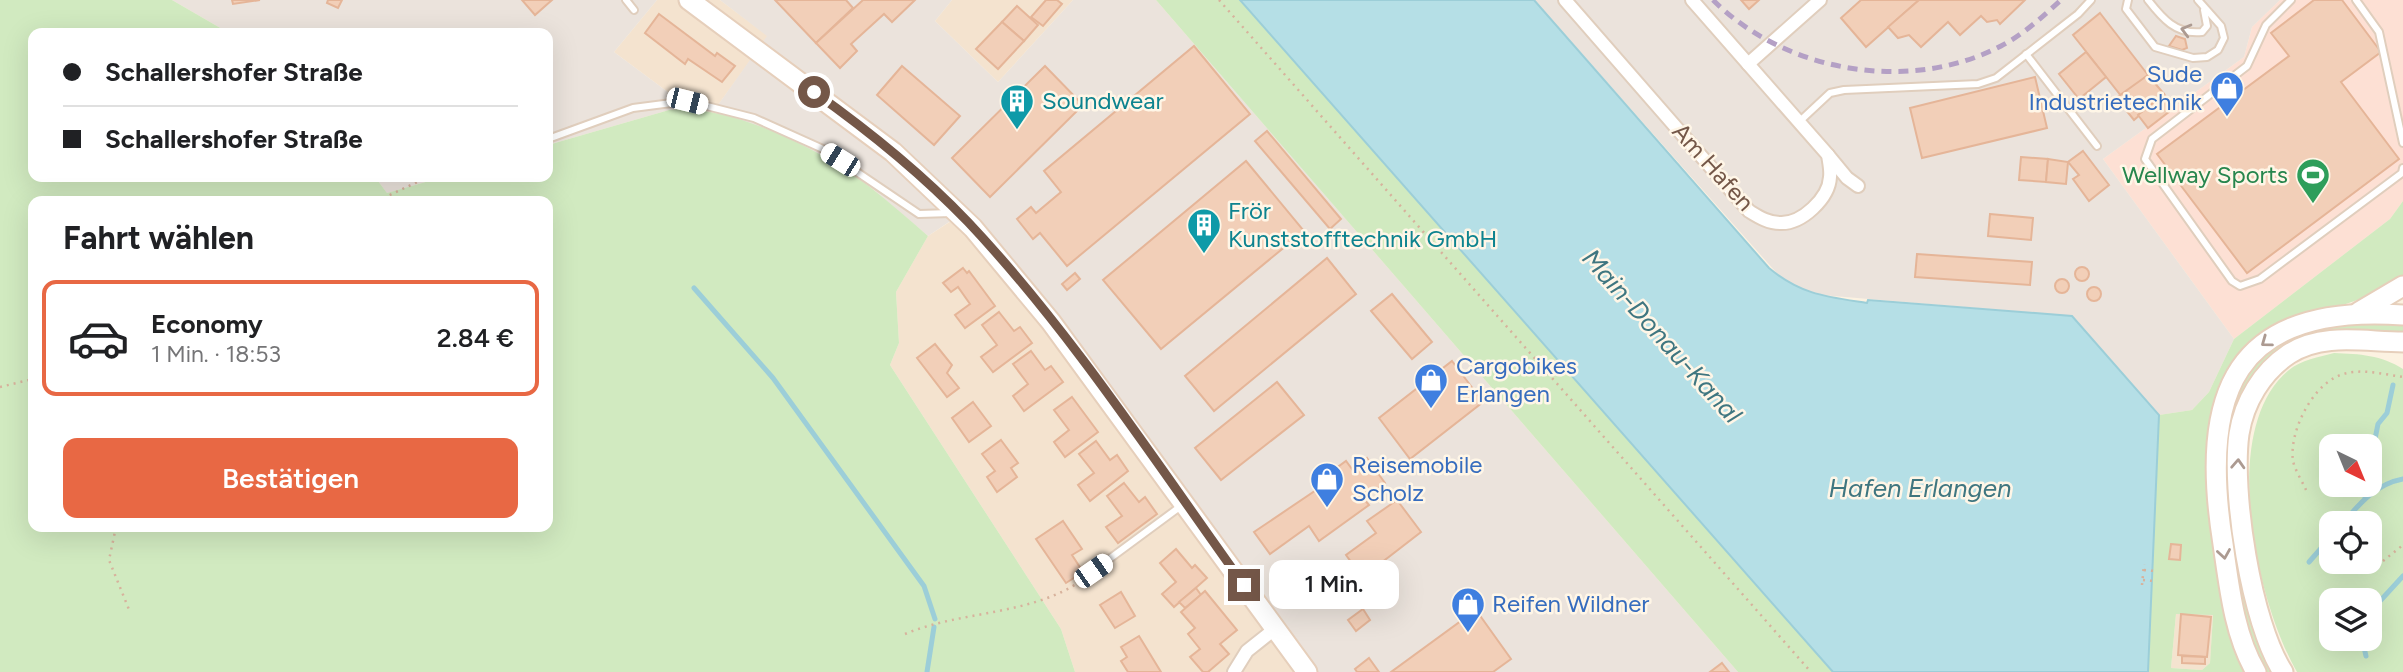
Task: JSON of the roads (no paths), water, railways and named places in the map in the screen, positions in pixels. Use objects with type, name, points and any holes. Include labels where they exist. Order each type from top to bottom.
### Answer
[{"type":"main road","points":[[689,0],[893,152],[960,214],[1039,306],[1307,672]]},
{"type":"main road","points":[[2358,312],[2403,286]]},
{"type":"main road","points":[[2256,672],[2234,607],[2214,489],[2219,419],[2241,369],[2257,348],[2280,332],[2309,321],[2358,312],[2403,315]]},
{"type":"main road","points":[[2283,672],[2270,643],[2254,593],[2237,486],[2239,433],[2246,409],[2255,389],[2269,370],[2289,354],[2312,343],[2332,340],[2403,342]]},
{"type":"main road","points":[[2383,342],[2403,354]]},
{"type":"street","name":"Am Hafen","points":[[1565,0],[1749,211],[1766,221],[1784,224],[1807,213],[1825,194],[1830,178],[1828,155]]},
{"type":"street","points":[[1692,0],[1847,178],[1858,186]]},
{"type":"street","points":[[1748,64],[1820,0]]},
{"type":"street","points":[[1234,672],[1247,651],[1276,628]]},
{"type":"lane","points":[[625,0],[634,10]]},
{"type":"lane","points":[[1800,121],[1830,93],[1856,89],[1978,84],[1996,78],[2091,0]]},
{"type":"lane","points":[[2128,0],[2126,9],[2155,47],[2193,58],[2207,57],[2218,50],[2224,38],[2221,26],[2199,1]]},
{"type":"lane","points":[[2148,0],[2167,24],[2195,33],[2202,32],[2207,26],[2207,18],[2199,1]]},
{"type":"lane","points":[[2291,0],[2266,25],[2247,66],[2152,139],[2145,159],[2232,281],[2240,286],[2260,279],[2402,173],[2403,167]]},
{"type":"lane","points":[[2356,0],[2379,32],[2403,143]]},
{"type":"lane","points":[[2026,54],[2097,146]]},
{"type":"lane","points":[[553,137],[633,108],[687,101],[754,118],[823,149],[919,214],[960,214]]},
{"type":"lane","points":[[1093,571],[1159,525],[1185,502]]},
{"type":"water","name":"Hafen Erlangen","points":[[1240,0],[1534,0],[1769,268],[1792,284],[1827,296],[1867,303],[1868,300],[2072,316],[2159,415],[2148,672],[1833,672]]},
{"type":"waterway","points":[[694,288],[773,378],[924,586],[935,619]]},
{"type":"waterway","points":[[2376,434],[2378,424],[2387,413],[2393,385]]},
{"type":"waterway","points":[[2354,511],[2377,490],[2403,479]]},
{"type":"waterway","points":[[2309,562],[2319,551]]},
{"type":"waterway","points":[[2382,599],[2403,576]]},
{"type":"waterway","points":[[927,672],[934,627]]},
{"type":"waterway","points":[[2365,651],[2366,656]]},
{"type":"railway","points":[[1713,0],[1742,25],[1775,44],[1812,59],[1850,68],[1888,72],[1927,69],[1965,61],[2001,46],[2025,31],[2061,0]]},
{"type":"place","name":"Sude Industrietechnik","points":[[2227,118]]},
{"type":"place","name":"Soundwear","points":[[1017,131]]},
{"type":"place","name":"Wellway Sports","points":[[2313,205]]},
{"type":"place","name":"Frör Kunststofftechnik GmbH","points":[[1204,255]]},
{"type":"place","name":"Cargobikes Erlangen","points":[[1431,410]]},
{"type":"place","name":"Reisemobile Scholz","points":[[1327,509]]},
{"type":"place","name":"Reifen Wildner","points":[[1468,634]]},
{"type":"water label","name":"Main-Donau-Kanal","points":[[1662,336]]}]
